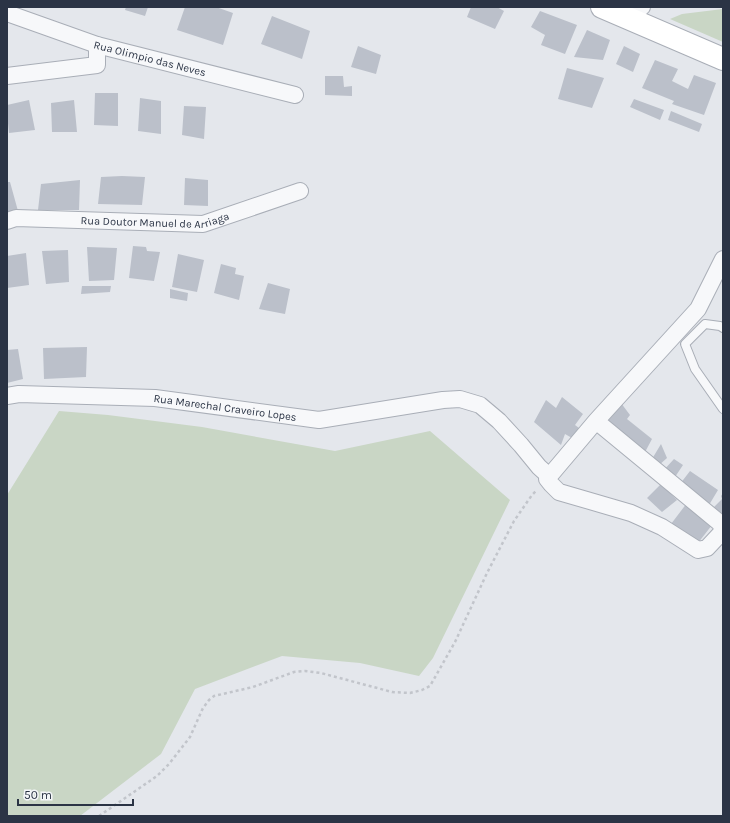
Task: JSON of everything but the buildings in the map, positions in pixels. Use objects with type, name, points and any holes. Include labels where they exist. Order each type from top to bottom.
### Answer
[{"type":"street","points":[[608,10],[642,7]]},
{"type":"street","points":[[608,10],[723,58]]},
{"type":"street","name":"Rua Olimpio das Neves","points":[[7,13],[97,45],[295,95]]},
{"type":"street","points":[[7,76],[97,65],[97,45]]},
{"type":"street","name":"Rua Doutor Manuel de Arriaga","points":[[7,221],[16,218],[203,224],[300,191]]},
{"type":"street","points":[[548,478],[596,421],[698,309],[723,260]]},
{"type":"street","name":"Rua Marechal Craveiro Lopes","points":[[7,396],[19,394],[155,398],[319,420],[442,400],[460,399],[480,405],[499,421],[548,478],[550,484],[559,492],[631,513],[662,527],[698,550],[707,548],[722,532],[721,524],[596,421]]},
{"type":"lane","points":[[723,328],[720,326],[705,324],[685,344],[695,369],[723,409]]},
{"type":"path","points":[[98,816],[157,776],[169,764],[190,737],[208,700],[214,696],[253,687],[294,672],[305,671],[321,673],[392,692],[410,693],[430,686],[455,642],[487,573],[514,521],[532,495],[548,478]]},
{"type":"green space","points":[[723,9],[723,42],[670,19],[682,14]]},
{"type":"green space","points":[[59,411],[108,415],[202,427],[335,451],[430,431],[510,500],[433,658],[419,676],[360,663],[282,656],[195,689],[161,754],[80,816],[7,816],[7,495]]}]
